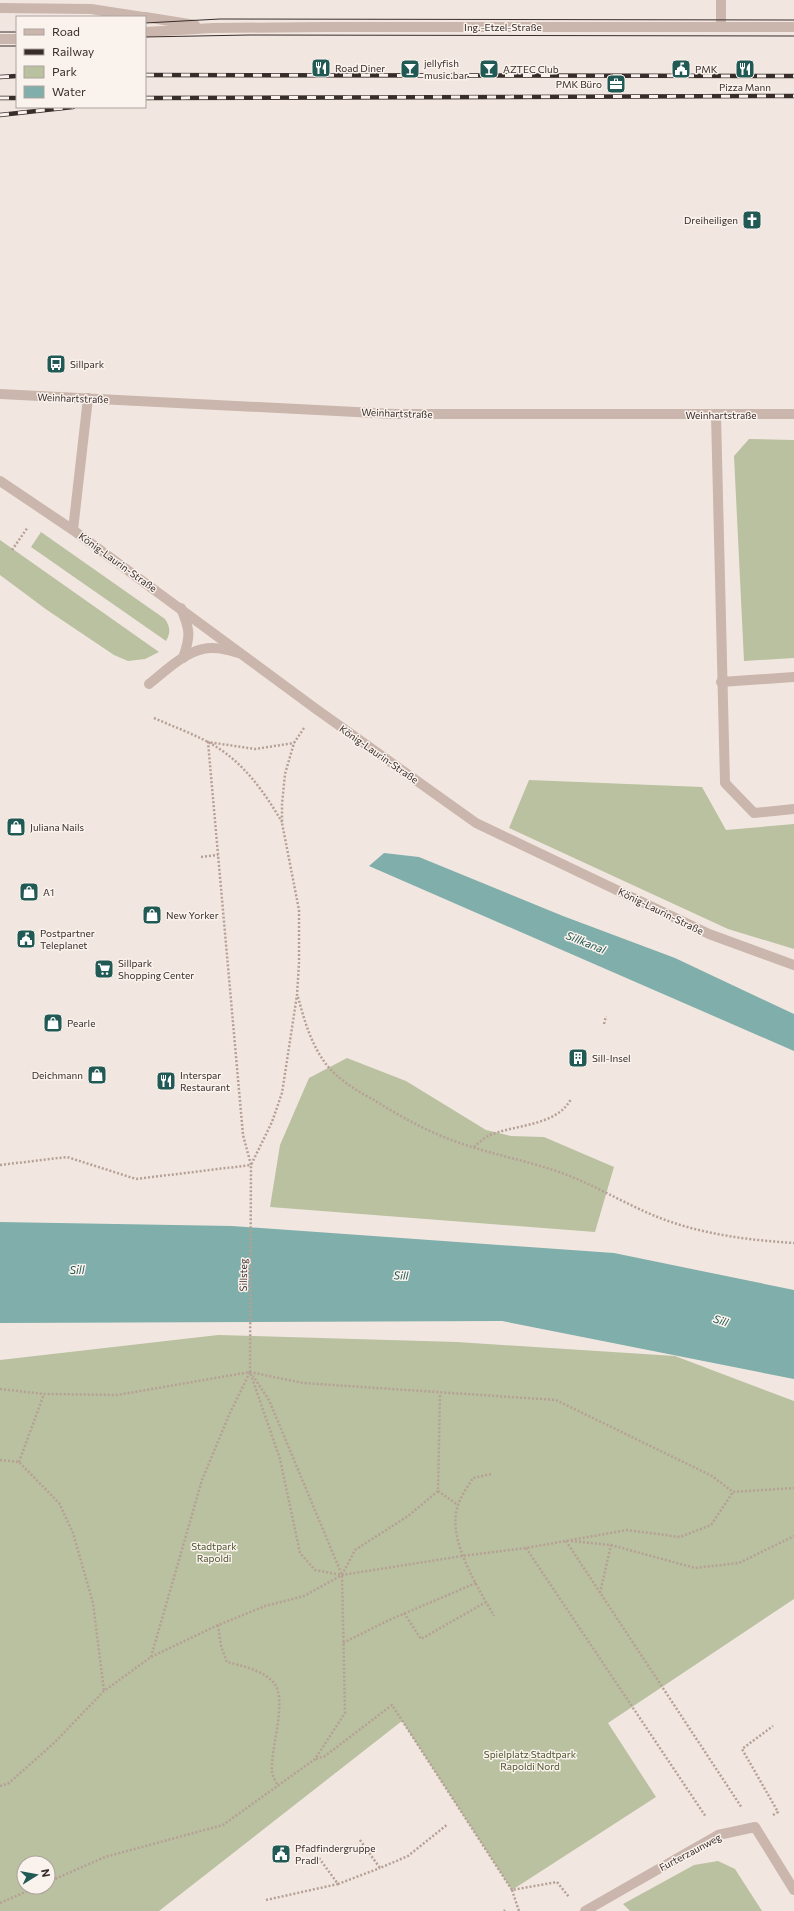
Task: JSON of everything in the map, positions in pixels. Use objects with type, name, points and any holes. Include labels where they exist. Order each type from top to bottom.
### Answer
[{"type":"street","points":[[721,0],[721,27]]},
{"type":"street","name":"Ing.-Etzel-Straße","points":[[0,8],[91,9],[137,16]]},
{"type":"street","name":"Ing.-Etzel-Straße","points":[[146,17],[213,28]]},
{"type":"street","name":"Ing.-Etzel-Straße","points":[[146,32],[213,28],[794,27]]},
{"type":"street","points":[[0,39],[16,39]]},
{"type":"street","name":"Weinhartstraße","points":[[0,394],[394,414],[716,416],[794,414]]},
{"type":"street","points":[[73,530],[88,398]]},
{"type":"street","points":[[716,416],[721,682],[725,783],[754,813],[794,809]]},
{"type":"street","name":"König-Laurin-Straße","points":[[0,481],[73,530],[181,608],[239,653],[316,709],[476,823],[709,934],[794,965]]},
{"type":"street","points":[[181,608],[188,624],[189,640],[183,658]]},
{"type":"street","points":[[149,684],[183,658],[202,649],[221,648],[239,653]]},
{"type":"street","points":[[721,682],[794,677]]},
{"type":"street","points":[[755,1827],[794,1890]]},
{"type":"street","name":"Furterzaunweg","points":[[585,1911],[718,1835],[755,1827]]},
{"type":"path","points":[[12,550],[31,524]]},
{"type":"path","points":[[251,1165],[272,1122],[282,1093],[297,995],[299,963],[299,910],[282,823],[283,788],[285,774],[294,743],[316,709]]},
{"type":"path","points":[[154,718],[208,742],[228,754],[247,771],[268,798],[282,823]]},
{"type":"path","points":[[208,742],[255,749],[294,743]]},
{"type":"path","points":[[208,742],[243,1134],[251,1165]]},
{"type":"path","points":[[201,856],[218,855]]},
{"type":"path","points":[[297,995],[309,1035],[320,1056],[332,1071],[354,1088],[394,1113],[428,1129],[474,1147],[554,1170],[655,1216],[673,1222],[721,1234],[794,1243]]},
{"type":"path","points":[[604,1024],[606,1016]]},
{"type":"path","points":[[474,1147],[490,1135],[554,1116],[564,1110],[571,1099]]},
{"type":"path","points":[[0,1165],[67,1157],[136,1179],[251,1165]]},
{"type":"path","name":"Sillsteg","points":[[250,1372],[252,1218],[251,1165]]},
{"type":"path","points":[[250,1372],[280,1459],[300,1553],[315,1570],[342,1575],[462,1556],[526,1548],[627,1530],[680,1537],[711,1525],[733,1492]]},
{"type":"path","points":[[250,1372],[269,1400],[342,1575],[345,1713],[315,1759]]},
{"type":"path","points":[[150,1657],[202,1480],[229,1415],[250,1372]]},
{"type":"path","points":[[0,1389],[44,1394],[117,1395],[250,1372],[303,1383],[556,1400],[712,1476],[733,1492],[794,1488]]},
{"type":"path","points":[[438,1492],[440,1393]]},
{"type":"path","points":[[19,1462],[44,1394]]},
{"type":"path","points":[[0,1460],[19,1462],[59,1503],[73,1533],[93,1603],[104,1691]]},
{"type":"path","points":[[491,1474],[473,1478],[458,1505],[456,1520],[462,1556],[494,1616]]},
{"type":"path","points":[[0,1786],[9,1783],[54,1743],[104,1691],[150,1657],[218,1625],[265,1606],[304,1596],[342,1575],[355,1550],[408,1516],[438,1492]]},
{"type":"path","points":[[438,1492],[458,1505]]},
{"type":"path","points":[[566,1541],[611,1545],[695,1568],[739,1563],[794,1536]]},
{"type":"path","points":[[566,1541],[755,1827],[778,1812],[742,1749],[773,1726]]},
{"type":"path","points":[[600,1594],[611,1545]]},
{"type":"path","points":[[526,1548],[718,1835]]},
{"type":"path","points":[[343,1643],[404,1614],[476,1583]]},
{"type":"path","points":[[404,1614],[421,1639],[486,1602]]},
{"type":"path","points":[[218,1625],[221,1646],[227,1662],[260,1672],[275,1684],[280,1703],[272,1755],[272,1774],[278,1786]]},
{"type":"path","points":[[56,1878],[105,1857],[224,1824],[315,1759],[325,1756],[392,1705],[512,1890],[519,1911]]},
{"type":"path","points":[[266,1900],[338,1884],[380,1868],[408,1856],[448,1824]]},
{"type":"path","points":[[360,1840],[380,1868]]},
{"type":"path","points":[[319,1858],[338,1884]]},
{"type":"path","points":[[512,1890],[557,1882],[572,1900]]},
{"type":"path","points":[[0,1903],[18,1895]]},
{"type":"green space","points":[[749,439],[794,440],[794,658],[744,661],[734,456]]},
{"type":"green space","points":[[41,532],[165,619],[169,630],[169,635],[166,641],[31,547]]},
{"type":"green space","points":[[0,540],[159,652],[145,659],[128,661],[114,655],[47,610],[0,575]]},
{"type":"green space","points":[[529,780],[702,787],[726,830],[794,824],[794,949],[728,929],[509,828]]},
{"type":"green space","points":[[347,1058],[406,1081],[486,1130],[511,1136],[544,1137],[614,1167],[595,1232],[270,1207],[280,1145],[309,1078]]},
{"type":"green space","name":"Stadtpark Rapoldi","points":[[218,1335],[457,1342],[675,1356],[794,1401],[794,1599],[608,1723],[656,1797],[512,1890],[402,1721],[159,1911],[0,1911],[0,1360]]},
{"type":"green space","points":[[718,1861],[735,1869],[762,1911],[630,1911],[623,1904],[694,1865]]},
{"type":"water","name":"Sillkanal","points":[[384,853],[419,857],[563,916],[675,958],[794,1014],[794,1051],[369,866]]},
{"type":"water","name":"Sill","points":[[0,1222],[232,1226],[614,1253],[794,1290],[794,1379],[502,1321],[0,1323]]},
{"type":"tram line","points":[[146,23],[220,19],[794,20]]},
{"type":"tram line","points":[[0,32],[16,32]]},
{"type":"tram line","points":[[146,37],[249,35],[794,36]]},
{"type":"tram line","points":[[0,46],[16,46]]},
{"type":"railway","points":[[146,75],[794,76]]},
{"type":"railway","points":[[0,77],[16,76]]},
{"type":"railway","points":[[146,98],[794,96]]},
{"type":"railway","points":[[0,98],[16,98]]},
{"type":"railway","points":[[0,115],[64,108]]},
{"type":"place","name":"Road Diner","points":[[321,68]]},
{"type":"place","name":"jellyfish music.bar","points":[[410,69]]},
{"type":"place","name":"AZTEC Club","points":[[489,69]]},
{"type":"place","name":"PMK","points":[[681,69]]},
{"type":"place","name":"Pizza Mann","points":[[745,69]]},
{"type":"place","name":"PMK Büro","points":[[616,84]]},
{"type":"place","name":"Dreiheiligen","points":[[752,220]]},
{"type":"place","name":"Sillpark","points":[[56,364]]},
{"type":"place","name":"Juliana Nails","points":[[16,827]]},
{"type":"place","name":"A1","points":[[29,892]]},
{"type":"place","name":"New Yorker","points":[[152,915]]},
{"type":"place","name":"Postpartner Teleplanet","points":[[26,939]]},
{"type":"place","name":"Sillpark Shopping Center","points":[[104,969]]},
{"type":"place","name":"Pearle","points":[[53,1023]]},
{"type":"place","name":"Sill-Insel","points":[[578,1058]]},
{"type":"place","name":"Deichmann","points":[[97,1075]]},
{"type":"place","name":"Interspar Restaurant","points":[[166,1081]]},
{"type":"place","name":"Pfadfindergruppe Pradl","points":[[281,1854]]},
{"type":"park label","name":"Spielplatz Stadtpark Rapoldi Nord","points":[[530,1760]]}]
